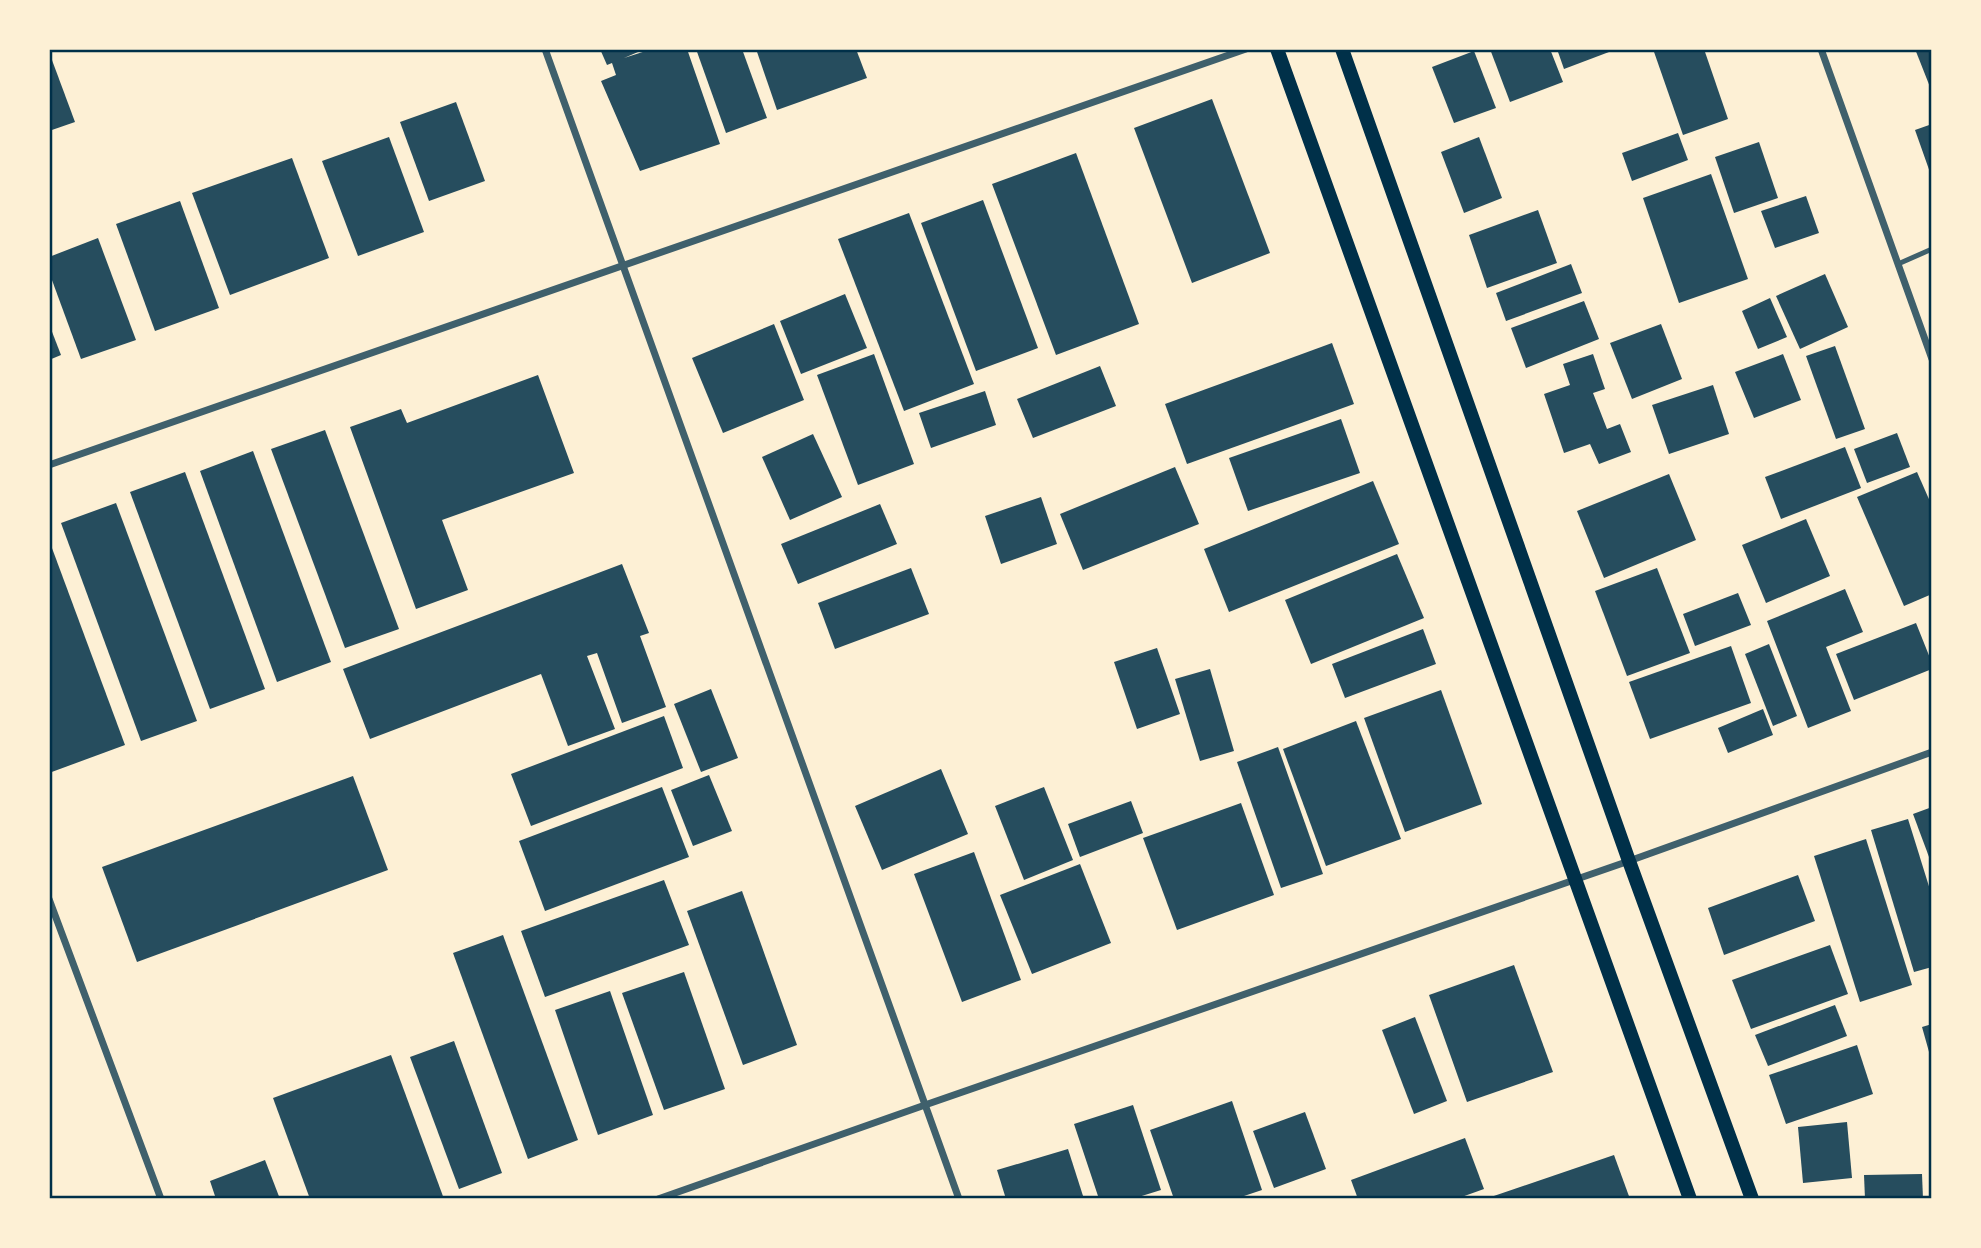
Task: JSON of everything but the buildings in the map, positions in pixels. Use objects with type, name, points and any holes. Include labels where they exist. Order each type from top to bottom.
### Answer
[{"type":"main road","points":[[1277,49],[1690,1199]]},
{"type":"main road","points":[[1342,49],[1629,861],[1752,1199]]},
{"type":"street","points":[[545,49],[959,1199]]},
{"type":"street","points":[[49,465],[1246,49]]},
{"type":"street","points":[[1821,49],[1932,359]]},
{"type":"street","points":[[658,1199],[1577,880],[1932,751]]},
{"type":"street","points":[[49,900],[161,1199]]},
{"type":"lane","points":[[1898,264],[1932,249]]}]
